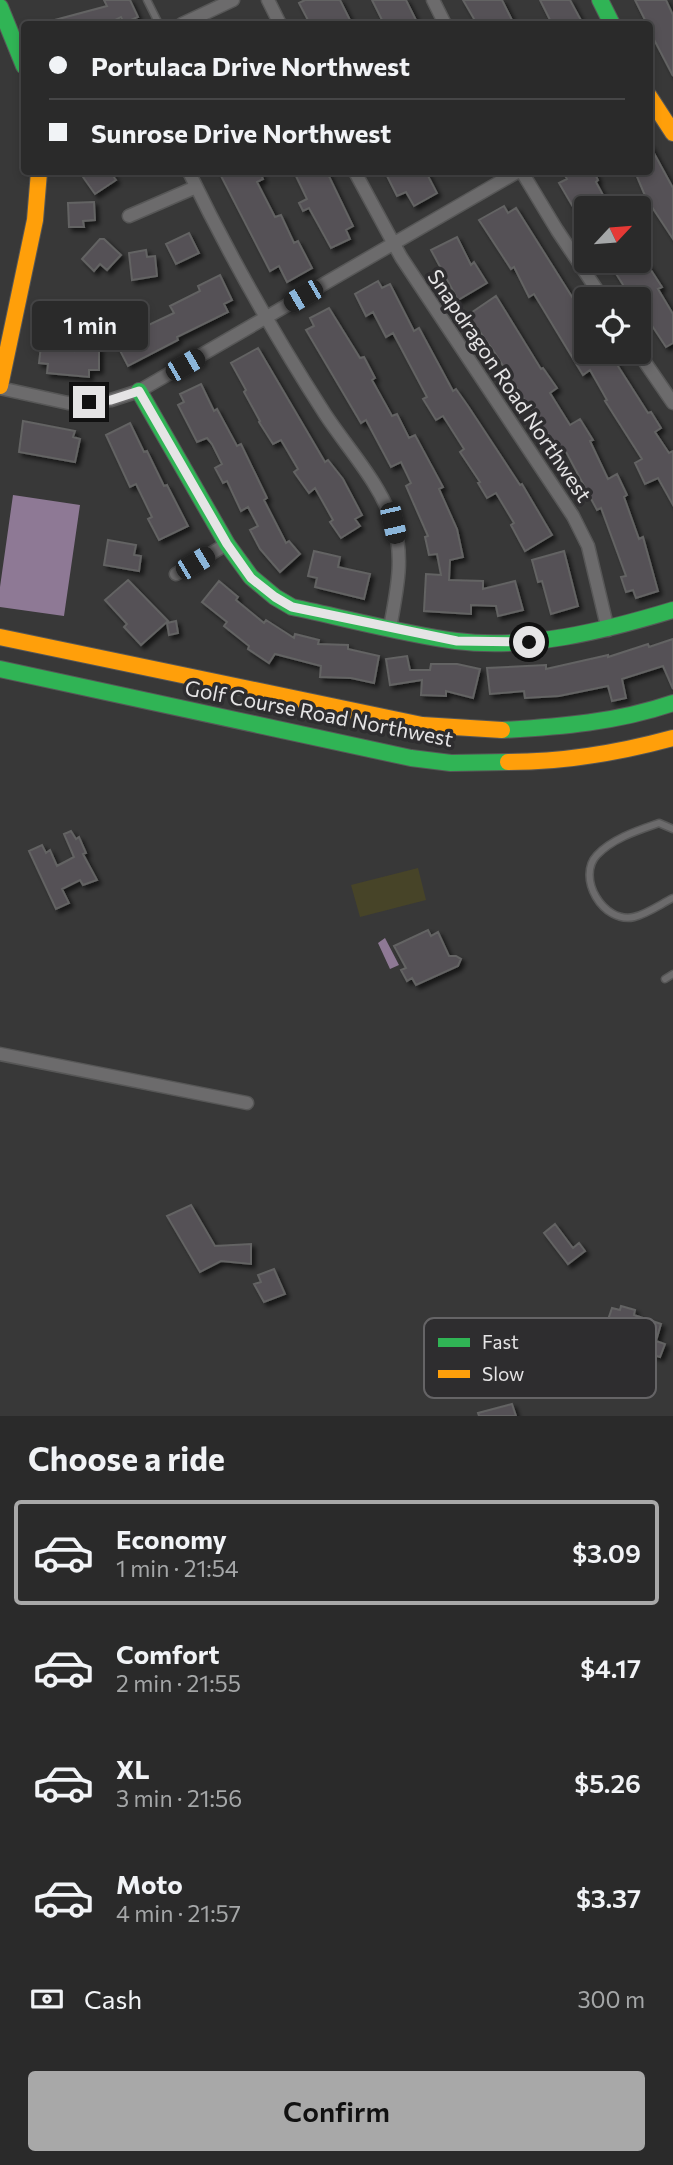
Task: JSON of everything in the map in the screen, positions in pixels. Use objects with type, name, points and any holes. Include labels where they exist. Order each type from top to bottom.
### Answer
[{"type":"main road","points":[[600,0],[610,21]]},
{"type":"main road","points":[[0,7],[21,59]]},
{"type":"main road","points":[[653,102],[673,133]]},
{"type":"main road","points":[[0,387],[35,220],[39,175]]},
{"type":"main road","points":[[139,391],[227,544],[251,578],[292,607],[457,641],[529,642],[608,630],[673,610]]},
{"type":"main road","name":"Golf Course Road Northwest","points":[[0,637],[422,725],[499,730],[563,727],[644,713],[673,704]]},
{"type":"main road","name":"Golf Course Road Northwest","points":[[0,669],[308,737],[411,758],[451,763],[578,759],[624,751],[673,738]]},
{"type":"street","points":[[189,21],[233,0]]},
{"type":"street","points":[[268,0],[278,21]]},
{"type":"street","points":[[433,0],[444,21]]},
{"type":"street","points":[[190,175],[266,318],[325,414],[383,499],[393,523],[400,568],[390,628]]},
{"type":"street","name":"Snapdragon Road Northwest","points":[[357,175],[393,244],[453,339],[573,516],[588,546],[608,630]]},
{"type":"street","points":[[0,387],[68,403],[111,400],[139,391],[515,175]]},
{"type":"street","points":[[522,175],[595,287]]},
{"type":"street","points":[[128,216],[196,187]]},
{"type":"street","points":[[646,364],[673,403]]},
{"type":"street","points":[[176,574],[227,544]]},
{"type":"street","points":[[0,1054],[247,1103]]},
{"type":"lane","points":[[147,0],[158,21]]},
{"type":"lane","points":[[673,829],[659,823],[628,835],[596,855],[590,870],[592,891],[604,909],[620,917],[634,917],[673,898]]},
{"type":"lane","points":[[666,979],[673,974]]},
{"type":"shaded area","points":[[13,495],[80,505],[64,616],[0,607],[0,587]]},
{"type":"shaded area","points":[[418,868],[426,900],[360,917],[351,885]]},
{"type":"shaded area","points":[[385,938],[399,965],[390,969],[378,943]]},
{"type":"building","points":[[104,0],[130,0],[138,17],[129,21],[123,21],[121,17],[113,21],[51,21],[107,6]]},
{"type":"building","points":[[305,0],[340,0],[350,21],[308,21],[299,3]]},
{"type":"building","points":[[372,0],[406,0],[416,21],[382,21]]},
{"type":"building","points":[[463,0],[502,0],[512,21],[475,21]]},
{"type":"building","points":[[540,0],[570,0],[581,21],[550,21]]},
{"type":"building","points":[[635,0],[666,0],[673,15],[673,76],[653,38],[653,21],[646,21]]},
{"type":"building","points":[[653,151],[673,188],[673,239],[651,206],[651,196],[645,196],[636,175],[653,175]]},
{"type":"building","points":[[112,175],[116,180],[95,194],[83,177]]},
{"type":"building","points":[[221,175],[261,175],[263,179],[257,182],[275,217],[281,215],[294,243],[298,241],[312,268],[287,282],[279,266],[270,271]]},
{"type":"building","points":[[295,175],[328,175],[353,226],[346,230],[350,239],[331,248],[309,208],[303,211],[299,203],[307,199]]},
{"type":"building","points":[[386,175],[428,175],[437,193],[414,206],[406,192],[397,196]]},
{"type":"building","points":[[565,175],[596,175],[604,196],[574,196],[574,209],[559,183],[567,179]]},
{"type":"building","points":[[94,202],[95,220],[83,221],[84,227],[69,227],[68,203]]},
{"type":"building","points":[[504,206],[508,213],[516,208],[574,300],[574,360],[534,294],[529,297],[514,267],[511,269],[479,220]]},
{"type":"building","points":[[189,233],[199,253],[176,264],[166,244]]},
{"type":"building","points":[[457,237],[471,265],[474,262],[487,283],[458,300],[431,250]]},
{"type":"building","points":[[100,239],[104,239],[121,255],[107,270],[100,264],[94,271],[82,259]]},
{"type":"building","points":[[146,250],[147,257],[155,256],[157,276],[132,280],[129,253]]},
{"type":"building","points":[[651,270],[662,287],[658,289],[673,314],[673,343],[666,347],[651,324],[651,287],[624,287],[616,273],[651,273]]},
{"type":"building","points":[[220,275],[232,300],[224,304],[228,312],[177,337],[178,340],[128,366],[112,335],[133,324],[136,331],[174,313],[170,306],[200,291],[198,286]]},
{"type":"building","points":[[378,281],[382,288],[390,284],[414,331],[419,328],[453,391],[456,389],[520,485],[522,484],[552,535],[525,551],[511,525],[514,523],[496,493],[487,498],[460,452],[464,449],[443,416],[436,420],[423,399],[427,397],[393,333],[386,337],[373,312],[366,316],[355,294]]},
{"type":"building","points":[[496,296],[541,369],[543,368],[557,388],[550,393],[570,425],[580,419],[593,440],[590,441],[608,479],[617,474],[627,495],[624,497],[639,539],[643,537],[658,591],[636,598],[633,590],[626,592],[621,577],[626,576],[601,508],[597,510],[564,448],[559,452],[468,315]]},
{"type":"building","points":[[329,308],[360,358],[364,357],[375,378],[372,380],[392,416],[397,414],[409,438],[415,435],[443,487],[439,489],[457,529],[463,557],[450,560],[449,580],[483,581],[483,589],[515,581],[523,610],[498,616],[496,606],[471,605],[471,614],[424,611],[426,574],[441,575],[437,554],[429,555],[425,537],[428,536],[406,486],[411,483],[401,462],[391,467],[366,420],[361,423],[306,330],[314,326],[310,318]]},
{"type":"building","points":[[74,337],[92,337],[92,347],[99,347],[99,370],[89,370],[89,377],[47,373],[48,364],[39,363],[41,346],[74,351]]},
{"type":"building","points":[[258,348],[325,462],[328,460],[343,479],[362,515],[355,519],[360,526],[341,538],[330,522],[333,520],[315,488],[309,493],[294,472],[298,469],[281,440],[273,444],[259,422],[231,363]]},
{"type":"building","points":[[576,364],[617,364],[648,413],[651,412],[661,428],[655,432],[669,453],[673,451],[673,505],[658,478],[645,484],[635,463],[642,459],[605,401],[607,400],[590,370],[583,375]]},
{"type":"building","points":[[201,384],[214,411],[217,409],[237,446],[241,444],[267,498],[264,500],[286,543],[289,541],[300,554],[280,572],[260,549],[250,530],[258,526],[248,507],[241,511],[227,481],[223,483],[215,468],[222,464],[212,444],[207,438],[197,442],[178,405],[184,402],[180,394]]},
{"type":"building","points":[[23,421],[75,431],[73,437],[80,439],[75,462],[19,452]]},
{"type":"building","points":[[130,423],[188,526],[159,540],[148,519],[152,517],[136,484],[130,487],[106,435]]},
{"type":"building","points":[[108,540],[136,545],[134,555],[141,556],[139,571],[104,565]]},
{"type":"building","points":[[314,551],[340,557],[338,567],[370,574],[364,599],[315,587],[317,578],[308,576]]},
{"type":"building","points":[[564,551],[578,606],[551,614],[542,581],[538,582],[532,560]]},
{"type":"building","points":[[128,580],[168,621],[141,645],[124,627],[127,624],[105,600]]},
{"type":"building","points":[[219,581],[238,597],[236,600],[264,623],[266,620],[294,638],[295,634],[319,640],[318,644],[348,645],[348,649],[379,656],[374,683],[351,678],[320,677],[321,666],[275,654],[269,663],[248,649],[249,646],[224,626],[227,622],[202,602]]},
{"type":"building","points":[[176,621],[178,633],[169,635],[167,623]]},
{"type":"building","points":[[673,639],[673,689],[663,666],[622,679],[626,698],[612,701],[608,686],[559,696],[525,698],[524,691],[490,694],[487,668],[546,665],[546,669],[608,657]]},
{"type":"building","points":[[407,656],[410,670],[430,670],[431,664],[457,664],[480,669],[473,698],[446,691],[446,696],[421,695],[422,680],[390,685],[386,659]]},
{"type":"building","points":[[71,831],[76,839],[79,837],[86,853],[83,854],[97,880],[83,885],[80,880],[62,889],[69,903],[56,909],[29,851],[42,845],[46,853],[50,850],[57,866],[74,857],[64,834]]},
{"type":"building","points":[[428,930],[431,936],[438,932],[449,956],[461,959],[458,966],[416,985],[412,978],[407,981],[401,970],[406,968],[394,946]]},
{"type":"building","points":[[191,1205],[215,1246],[251,1244],[251,1264],[221,1261],[200,1272],[167,1216]]},
{"type":"building","points":[[555,1224],[573,1248],[579,1243],[585,1251],[568,1264],[544,1233]]},
{"type":"building","points":[[274,1269],[285,1294],[264,1302],[254,1284],[261,1282],[258,1275]]},
{"type":"building","points":[[621,1306],[635,1310],[634,1315],[643,1318],[609,1318],[612,1308],[620,1310]]},
{"type":"building","points":[[656,1322],[661,1324],[656,1341]]},
{"type":"building","points":[[656,1341],[665,1344],[660,1357],[656,1356]]},
{"type":"building","points":[[512,1404],[516,1416],[479,1416],[478,1413]]},
{"type":"traffic: fast","points":[[600,0],[610,21]]},
{"type":"traffic: fast","points":[[0,7],[21,59]]},
{"type":"traffic: fast","points":[[139,391],[227,544],[251,577],[292,607],[415,634],[483,643],[566,637],[673,610]]},
{"type":"traffic: fast","points":[[0,669],[411,758],[451,763],[508,762]]},
{"type":"traffic: fast","points":[[502,730],[589,722],[631,715],[673,703]]},
{"type":"traffic: slow","points":[[653,102],[673,133]]},
{"type":"traffic: slow","points":[[0,386],[35,220],[39,175]]},
{"type":"traffic: slow","points":[[0,637],[422,725],[502,730]]},
{"type":"traffic: slow","points":[[508,762],[591,756],[673,738]]},
{"type":"route","points":[[89,402],[111,400],[139,391],[227,544],[251,578],[292,607],[457,641],[529,642]]}]
